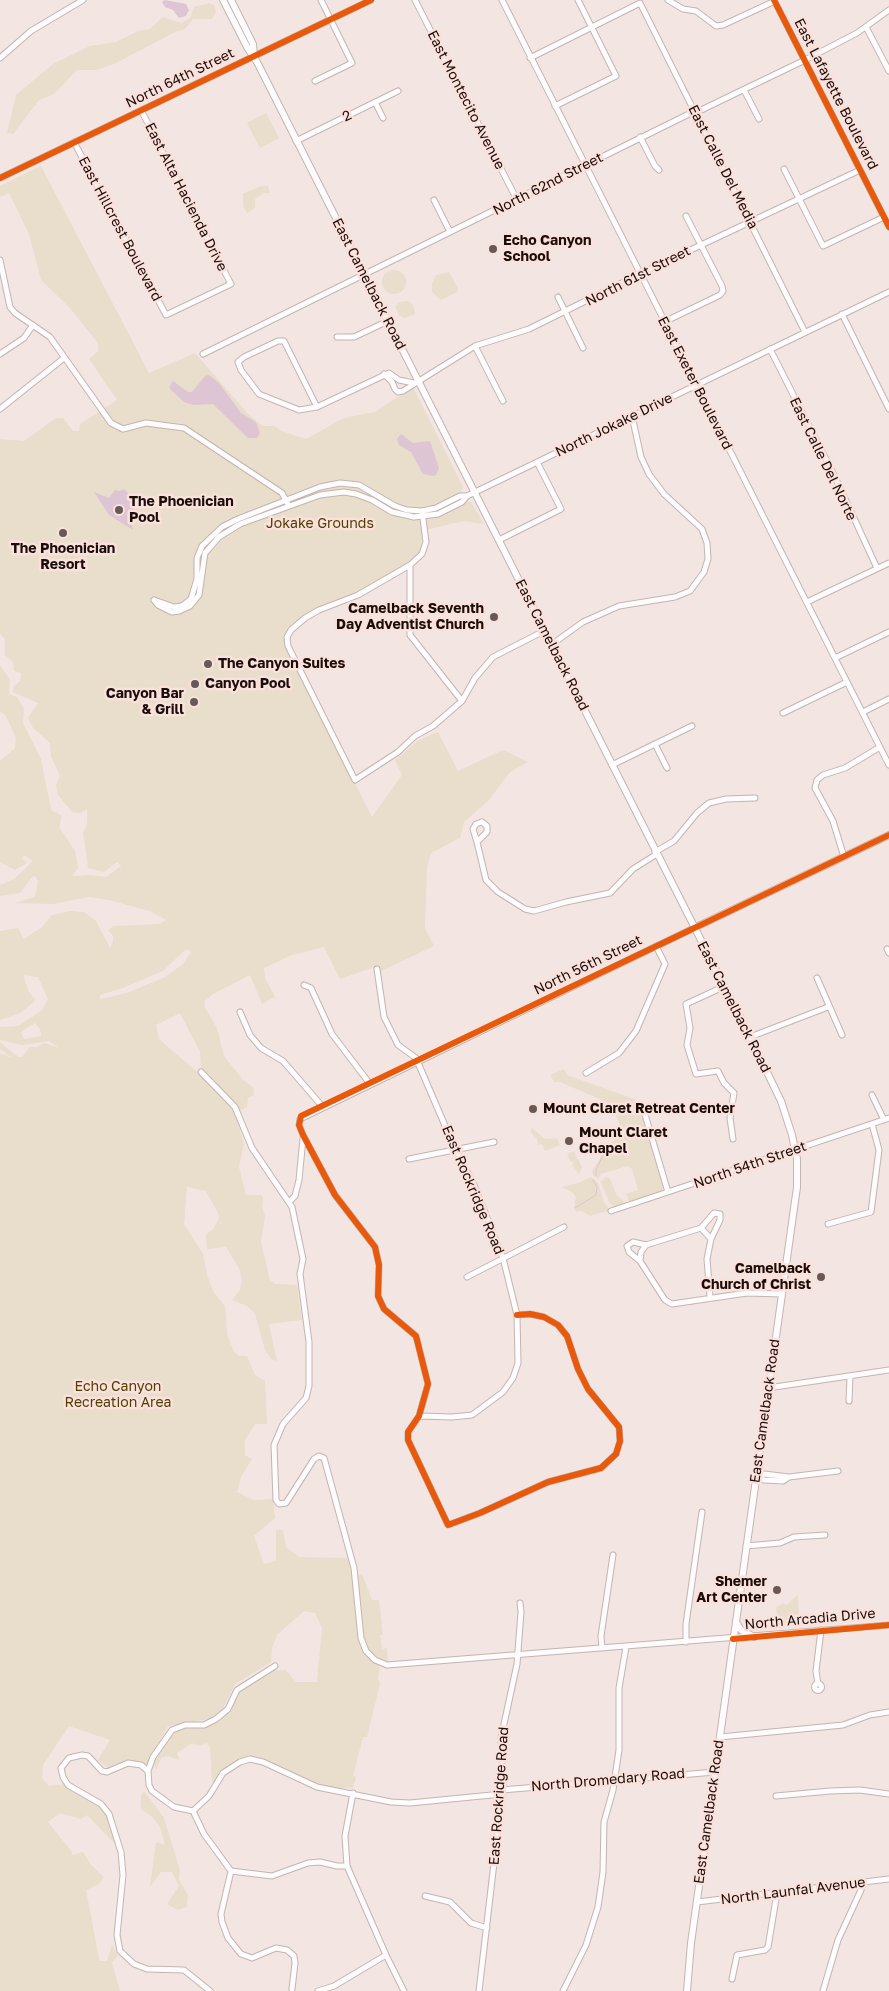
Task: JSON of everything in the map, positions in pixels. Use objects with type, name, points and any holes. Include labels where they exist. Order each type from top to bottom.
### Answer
[{"type":"main road","name":"East Camelback Road","points":[[223,0],[247,47],[254,56],[388,321],[416,382],[475,492],[723,987],[750,1037],[781,1101],[796,1150],[797,1187],[688,1964],[687,1991]]},
{"type":"main road","name":"East Camelback Road","points":[[231,0],[253,44],[254,56]]},
{"type":"main road","name":"North 56th Street","points":[[694,928],[889,836]]},
{"type":"main road","points":[[736,1622],[741,1630],[754,1637]]},
{"type":"street","points":[[0,58],[31,32],[83,0]]},
{"type":"street","points":[[315,81],[352,63],[321,0]]},
{"type":"street","name":"North 64th Street","points":[[0,178],[371,0]]},
{"type":"street","name":"East Montecito Avenue","points":[[415,0],[517,200]]},
{"type":"street","name":"East Exeter Boulevard","points":[[502,0],[889,765]]},
{"type":"street","points":[[555,106],[616,76],[578,0]]},
{"type":"street","points":[[668,0],[683,9],[696,11],[716,26],[723,25],[775,0]]},
{"type":"street","name":"East Lafayette Boulevard","points":[[775,0],[889,227]]},
{"type":"street","name":"East Calle Del Media","points":[[591,28],[640,3],[805,332]]},
{"type":"street","name":"North 62nd Street","points":[[203,354],[586,166],[640,137],[690,113],[695,113],[805,60],[866,27],[889,10]]},
{"type":"street","points":[[866,27],[889,71]]},
{"type":"street","points":[[530,58],[591,28]]},
{"type":"street","points":[[744,90],[759,118]]},
{"type":"street","name":"2","points":[[296,141],[398,91]]},
{"type":"street","points":[[375,102],[383,118]]},
{"type":"street","name":"East Alta Hacienda Drive","points":[[142,110],[231,284],[166,315]]},
{"type":"street","points":[[640,137],[655,166],[660,170]]},
{"type":"street","name":"East Hillcrest Boulevard","points":[[74,142],[166,315]]},
{"type":"street","points":[[784,168],[823,246],[884,217]]},
{"type":"street","name":"North 61st Street","points":[[416,382],[475,346],[520,333],[860,170]]},
{"type":"street","points":[[434,200],[450,232]]},
{"type":"street","points":[[664,322],[720,295],[723,291],[686,216]]},
{"type":"street","points":[[0,260],[10,307],[15,313],[50,337],[115,426],[123,429],[146,423],[184,428],[282,493],[288,503]]},
{"type":"street","name":"North Jokake Drive","points":[[467,496],[889,292]]},
{"type":"street","points":[[558,297],[583,348]]},
{"type":"street","points":[[842,314],[889,409]]},
{"type":"street","points":[[337,337],[354,337],[388,321]]},
{"type":"street","points":[[0,354],[24,338],[33,325]]},
{"type":"street","points":[[317,406],[284,341],[278,341],[260,349],[238,362],[240,370],[259,394],[299,410],[317,406],[384,374],[391,373],[399,380],[416,382]]},
{"type":"street","points":[[475,346],[503,401]]},
{"type":"street","name":"East Calle Del Norte","points":[[770,349],[841,490],[877,568]]},
{"type":"street","points":[[0,409],[64,358]]},
{"type":"street","points":[[384,374],[398,392],[416,382]]},
{"type":"street","points":[[393,385],[399,380]]},
{"type":"street","points":[[551,645],[583,622],[619,606],[645,600],[675,597],[690,591],[700,580],[708,559],[707,544],[702,529],[664,494],[649,474],[641,456],[632,416]]},
{"type":"street","points":[[499,540],[561,509],[537,462]]},
{"type":"street","points":[[467,496],[460,496],[436,508],[422,511],[407,510],[359,484],[340,483],[288,503],[240,524],[211,544],[202,560],[199,595],[190,606],[179,612],[172,612],[158,605],[154,600],[174,607],[182,606],[191,599],[197,579],[198,558],[202,546],[222,528],[238,518],[288,503],[320,494],[344,492],[367,497],[392,512],[405,517],[423,517],[444,511],[462,502],[467,496]]},
{"type":"street","points":[[422,511],[426,542],[422,554],[410,565],[358,595],[319,610],[291,630],[287,637],[288,646],[355,780],[398,752],[414,736],[433,726],[462,701],[475,678],[493,658],[544,630]]},
{"type":"street","points":[[807,602],[889,563]]},
{"type":"street","points":[[410,565],[410,635],[462,701]]},
{"type":"street","points":[[835,658],[889,632]]},
{"type":"street","points":[[784,713],[847,682]]},
{"type":"street","points":[[863,712],[889,699]]},
{"type":"street","points":[[612,765],[692,726]]},
{"type":"street","points":[[655,744],[667,768]]},
{"type":"street","points":[[844,857],[833,821],[816,788],[817,780],[823,775],[845,768],[880,747]]},
{"type":"street","points":[[477,842],[486,880],[505,897],[525,910],[534,911],[610,893],[633,870],[674,842],[697,813],[708,803],[726,799],[756,798]]},
{"type":"street","name":"North 56th Street","points":[[303,1135],[300,1119],[322,1106],[694,928]]},
{"type":"street","points":[[586,1073],[619,1053],[636,1031],[665,964],[656,946]]},
{"type":"street","name":"East Rockridge Road","points":[[377,969],[384,1017],[398,1045],[413,1056],[417,1062],[474,1185],[502,1258],[517,1315],[519,1347],[516,1371],[504,1392],[472,1415],[452,1417],[419,1416]]},
{"type":"street","points":[[817,978],[842,1035]]},
{"type":"street","points":[[304,985],[311,988],[332,1034],[370,1084]]},
{"type":"street","points":[[723,987],[686,1004],[690,1028],[687,1045],[696,1074],[718,1071],[724,1084],[734,1093],[730,1118],[733,1139]]},
{"type":"street","points":[[750,1037],[828,1006]]},
{"type":"street","points":[[240,1012],[250,1035],[261,1048],[283,1061],[322,1106]]},
{"type":"street","points":[[201,1072],[235,1107],[252,1148],[289,1202],[295,1196],[299,1180],[303,1135]]},
{"type":"street","points":[[872,1095],[887,1119]]},
{"type":"street","points":[[643,1108],[668,1192]]},
{"type":"street","name":"North 54th Street","points":[[611,1211],[887,1119]]},
{"type":"street","points":[[828,1224],[870,1213],[879,1150],[872,1124]]},
{"type":"street","points":[[303,1135],[335,1195],[375,1247],[379,1265],[378,1296],[384,1309],[416,1336],[428,1384],[419,1416],[408,1432],[408,1440],[448,1524],[480,1513],[548,1482],[601,1468],[616,1454],[620,1441],[619,1427],[588,1388],[578,1369],[567,1336],[558,1325],[544,1317],[530,1314],[517,1315]]},
{"type":"street","points":[[409,1159],[494,1142]]},
{"type":"street","name":"North Arcadia Drive","points":[[289,1202],[303,1259],[300,1274],[309,1342],[309,1379],[306,1398],[283,1424],[274,1444],[276,1500],[279,1504],[286,1503],[314,1458],[319,1456],[324,1458],[354,1568],[360,1638],[372,1657],[387,1665],[733,1639],[889,1625]]},
{"type":"street","points":[[710,1297],[707,1259],[711,1239],[720,1220],[720,1214],[717,1212],[714,1212],[701,1228],[646,1244],[632,1242],[627,1246],[629,1252],[640,1261],[665,1300],[672,1304],[710,1297],[782,1294]]},
{"type":"street","points":[[467,1277],[564,1227]]},
{"type":"street","points":[[701,1228],[711,1239]]},
{"type":"street","points":[[640,1261],[641,1252],[646,1244]]},
{"type":"street","points":[[768,1388],[889,1370]]},
{"type":"street","points":[[849,1401],[850,1377]]},
{"type":"street","points":[[756,1476],[790,1478],[838,1471]]},
{"type":"street","points":[[686,1642],[686,1624],[702,1512]]},
{"type":"street","points":[[746,1546],[780,1543],[794,1537],[825,1535]]},
{"type":"street","points":[[602,1648],[601,1636],[613,1555]]},
{"type":"street","name":"East Rockridge Road","points":[[479,1991],[502,1792],[501,1738],[513,1690],[518,1655],[522,1612],[520,1603]]},
{"type":"street","name":"North Arcadia Drive","points":[[818,1684],[816,1672],[821,1630]]},
{"type":"street","points":[[563,1991],[586,1945],[598,1907],[602,1872],[604,1822],[615,1779],[621,1730],[619,1688],[626,1647]]},
{"type":"street","points":[[275,1666],[237,1690],[228,1709],[216,1719],[204,1724],[185,1726],[172,1730],[153,1757],[148,1771],[150,1788],[174,1807],[193,1811],[204,1834],[231,1870],[272,1876],[308,1863],[320,1862],[347,1866]]},
{"type":"street","points":[[720,1737],[843,1725],[870,1715],[889,1712]]},
{"type":"street","points":[[148,1771],[141,1765],[128,1763],[107,1772],[102,1771],[88,1756],[82,1755],[69,1758],[62,1768],[63,1777],[68,1785],[101,1804],[109,1814],[121,1852],[123,1875],[117,1935],[120,1951],[134,1964],[147,1969],[184,1970],[210,1991]]},
{"type":"street","name":"North Dromedary Road","points":[[193,1811],[208,1796],[224,1773],[240,1762],[250,1759],[263,1762],[317,1787],[401,1803],[615,1779],[715,1772]]},
{"type":"street","points":[[776,1796],[860,1790],[889,1794]]},
{"type":"street","points":[[353,1793],[345,1836],[347,1866],[404,1991]]},
{"type":"street","points":[[231,1870],[221,1914],[228,1938],[241,1954],[252,1958],[276,1948],[287,1950],[294,1956],[295,1963],[292,1990]]},
{"type":"street","name":"North Launfal Avenue","points":[[697,1902],[889,1879]]},
{"type":"street","points":[[823,1991],[838,1940],[861,1890],[862,1883]]},
{"type":"street","points":[[732,1978],[736,1954],[765,1950],[768,1947],[777,1893]]},
{"type":"street","points":[[424,1896],[450,1902],[471,1923],[487,1928]]},
{"type":"street","points":[[318,1991],[334,1986],[386,1955]]},
{"type":"green space","points":[[209,3],[214,5],[216,11],[212,19],[193,19],[185,29],[175,32],[114,64],[96,70],[77,70],[54,94],[39,100],[13,134],[7,133],[16,95],[53,64],[90,46],[116,42],[138,31],[150,29],[163,17],[181,23],[190,18],[194,7]]},
{"type":"green space","points":[[266,113],[279,138],[260,148],[247,123]]},
{"type":"green space","points":[[41,166],[149,373],[195,353],[250,416],[263,426],[274,426],[282,431],[306,439],[344,418],[375,412],[413,387],[463,487],[461,491],[468,502],[471,502],[484,524],[463,521],[422,531],[421,551],[408,563],[361,591],[334,602],[290,629],[287,650],[372,817],[402,775],[395,760],[418,741],[438,732],[458,771],[503,750],[528,762],[510,772],[489,800],[464,822],[460,838],[431,853],[427,868],[425,928],[434,946],[379,972],[377,966],[340,979],[324,947],[292,955],[264,968],[265,978],[275,997],[262,1004],[250,975],[213,994],[205,1001],[205,1008],[217,1028],[224,1056],[243,1080],[254,1088],[254,1095],[248,1098],[247,1107],[240,1111],[223,1090],[201,1069],[200,1052],[180,1013],[156,1025],[159,1039],[211,1084],[231,1105],[242,1124],[240,1131],[244,1144],[239,1167],[246,1195],[261,1195],[263,1198],[262,1206],[265,1216],[261,1242],[270,1280],[275,1284],[297,1285],[302,1320],[269,1324],[277,1361],[271,1359],[265,1350],[255,1314],[247,1306],[232,1300],[240,1290],[242,1280],[239,1268],[226,1247],[207,1249],[206,1235],[214,1228],[219,1218],[218,1213],[206,1191],[187,1187],[184,1224],[203,1254],[207,1275],[214,1293],[225,1306],[227,1334],[234,1352],[239,1356],[247,1356],[255,1375],[265,1381],[267,1424],[255,1424],[245,1440],[245,1455],[252,1459],[241,1477],[237,1492],[254,1500],[273,1499],[275,1518],[254,1536],[264,1564],[276,1561],[276,1530],[283,1530],[286,1547],[299,1557],[348,1558],[360,1642],[370,1658],[380,1666],[378,1678],[380,1684],[367,1737],[363,1737],[353,1776],[356,1777],[353,1788],[326,1788],[279,1769],[259,1757],[250,1756],[225,1769],[212,1782],[210,1747],[207,1743],[198,1746],[192,1743],[177,1753],[179,1760],[167,1756],[161,1758],[156,1770],[154,1765],[154,1758],[172,1732],[183,1727],[215,1721],[232,1710],[236,1696],[268,1671],[286,1670],[296,1682],[317,1682],[322,1628],[315,1613],[304,1611],[277,1635],[272,1648],[271,1662],[235,1684],[222,1710],[214,1718],[168,1726],[147,1765],[132,1760],[109,1769],[98,1760],[110,1740],[69,1726],[43,1765],[42,1778],[49,1786],[65,1784],[104,1809],[118,1847],[87,1815],[81,1819],[60,1813],[48,1822],[72,1852],[72,1855],[83,1852],[91,1865],[104,1877],[99,1884],[86,1890],[99,1959],[100,1961],[107,1961],[112,1945],[118,1956],[112,1963],[120,1991],[0,1991],[0,1053],[12,1058],[0,1049],[0,1042],[18,1057],[22,1057],[30,1047],[37,1047],[44,1043],[59,1048],[49,1041],[22,1045],[0,1040],[0,1027],[18,1026],[42,1010],[48,999],[38,977],[23,975],[29,992],[35,999],[34,1002],[20,1013],[0,1020],[0,931],[18,928],[24,939],[42,927],[52,915],[71,911],[84,912],[96,921],[110,948],[113,936],[108,930],[114,926],[159,924],[166,920],[150,911],[109,900],[88,897],[53,904],[15,903],[35,897],[38,882],[36,877],[33,876],[20,893],[0,896],[0,885],[14,879],[33,861],[24,855],[22,858],[27,863],[15,870],[0,862],[0,761],[15,748],[16,738],[6,716],[0,711],[0,665],[10,680],[9,694],[17,697],[24,709],[23,723],[41,759],[51,810],[62,816],[59,827],[75,851],[78,868],[72,876],[90,875],[106,877],[121,866],[117,862],[104,872],[88,868],[83,832],[87,826],[87,809],[81,813],[72,812],[58,795],[56,785],[60,776],[51,756],[50,743],[33,728],[28,718],[38,703],[13,692],[14,686],[20,681],[21,673],[14,671],[13,662],[5,655],[5,639],[0,634],[0,439],[24,441],[56,418],[63,418],[73,431],[79,431],[80,424],[117,400],[89,359],[98,351],[98,343],[70,308],[41,280],[29,234],[9,193],[0,197],[0,186]],"holes":[[[188,949],[191,952],[183,964],[165,977],[127,993],[100,999],[100,995],[123,988],[163,971]],[[35,1023],[40,1029],[41,1036],[24,1039],[21,1032]]]},
{"type":"green space","points":[[261,186],[268,186],[270,193],[264,193],[255,199],[255,208],[247,213],[243,206],[243,194]]},
{"type":"green space","points":[[394,270],[402,274],[406,282],[402,290],[394,294],[386,290],[382,282],[386,274]]},
{"type":"green space","points":[[449,272],[458,289],[457,292],[441,300],[432,292],[432,283],[436,275]]},
{"type":"green space","points":[[408,301],[413,305],[415,314],[405,318],[400,316],[395,307],[400,302]]},
{"type":"green space","points":[[564,1069],[567,1075],[634,1099],[638,1103],[664,1187],[662,1191],[630,1203],[626,1194],[638,1190],[632,1169],[627,1166],[601,1174],[598,1179],[593,1175],[592,1171],[610,1143],[624,1134],[614,1111],[616,1106],[560,1082],[554,1082],[550,1075]]},
{"type":"green space","points":[[532,1128],[545,1139],[557,1138],[560,1145],[545,1151],[542,1144],[538,1145],[537,1139],[530,1131]]},
{"type":"green space","points":[[574,1151],[582,1167],[579,1174],[572,1165],[574,1162],[571,1162],[567,1154]]},
{"type":"green space","points":[[591,1177],[598,1183],[604,1202],[610,1210],[590,1216],[582,1211],[576,1212],[574,1207],[576,1197],[572,1192],[561,1187],[578,1183]]},
{"type":"green space","points":[[606,1177],[610,1179],[617,1196],[623,1200],[624,1205],[615,1207],[609,1202],[601,1182]]},
{"type":"green space","points":[[362,1574],[372,1600],[379,1600],[383,1635],[380,1635],[382,1649],[387,1648],[388,1663],[375,1657],[362,1638],[357,1576]]},
{"type":"green space","points":[[798,1595],[799,1622],[779,1624],[776,1608],[783,1603],[786,1605]]},
{"type":"green space","points":[[144,1791],[164,1818],[180,1870],[179,1880],[188,1895],[187,1907],[178,1910],[167,1904],[179,1886],[172,1872],[161,1872],[150,1887],[156,1842],[165,1845],[160,1827],[152,1817],[141,1809],[141,1795]]},
{"type":"shaded area","points":[[165,0],[186,4],[189,10],[186,16],[179,18],[173,10],[165,7],[162,2]]},
{"type":"shaded area","points":[[209,375],[219,383],[241,413],[256,422],[260,433],[257,438],[248,438],[213,404],[193,405],[184,402],[169,388],[173,381],[188,392],[192,392],[205,376]]},
{"type":"shaded area","points":[[401,434],[413,443],[430,441],[439,468],[436,475],[423,474],[411,452],[399,445],[397,439]]},
{"type":"shaded area","name":"The Phoenician Pool","points":[[124,489],[135,500],[133,503],[135,508],[126,515],[129,517],[133,530],[109,515],[94,492],[109,498],[115,490],[120,491]]},
{"type":"waterway","points":[[596,1175],[596,1170],[607,1147]]},
{"type":"waterway","points":[[575,1208],[596,1195],[597,1187],[593,1180]]},
{"type":"cycle path","points":[[0,178],[371,0]]},
{"type":"cycle path","points":[[774,0],[889,227]]},
{"type":"cycle path","points":[[517,1315],[530,1314],[544,1317],[558,1325],[567,1336],[578,1369],[588,1389],[619,1427],[620,1441],[616,1454],[601,1468],[548,1482],[480,1513],[448,1525],[408,1440],[408,1432],[419,1416],[428,1384],[416,1336],[384,1309],[378,1296],[379,1265],[375,1247],[335,1195],[303,1135],[299,1125],[301,1116],[889,835]]},
{"type":"cycle path","points":[[733,1639],[889,1625]]},
{"type":"place","name":"Echo Canyon School","points":[[493,249]]},
{"type":"place","name":"The Phoenician Pool","points":[[119,510]]},
{"type":"place","name":"The Phoenician Resort","points":[[63,533]]},
{"type":"place","name":"Camelback Seventh Day Adventist Church","points":[[494,617]]},
{"type":"place","name":"The Canyon Suites","points":[[208,664]]},
{"type":"place","name":"Canyon Pool","points":[[195,684]]},
{"type":"place","name":"Canyon Bar & Grill","points":[[194,702]]},
{"type":"place","name":"Mount Claret Retreat Center","points":[[533,1109]]},
{"type":"place","name":"Mount Claret Chapel","points":[[569,1141]]},
{"type":"place","name":"Camelback Church of Christ","points":[[821,1277]]},
{"type":"place","name":"Shemer Art Center","points":[[777,1590]]},
{"type":"park label","name":"Jokake Grounds","points":[[320,524]]},
{"type":"park label","name":"Echo Canyon Recreation Area","points":[[118,1395]]}]
